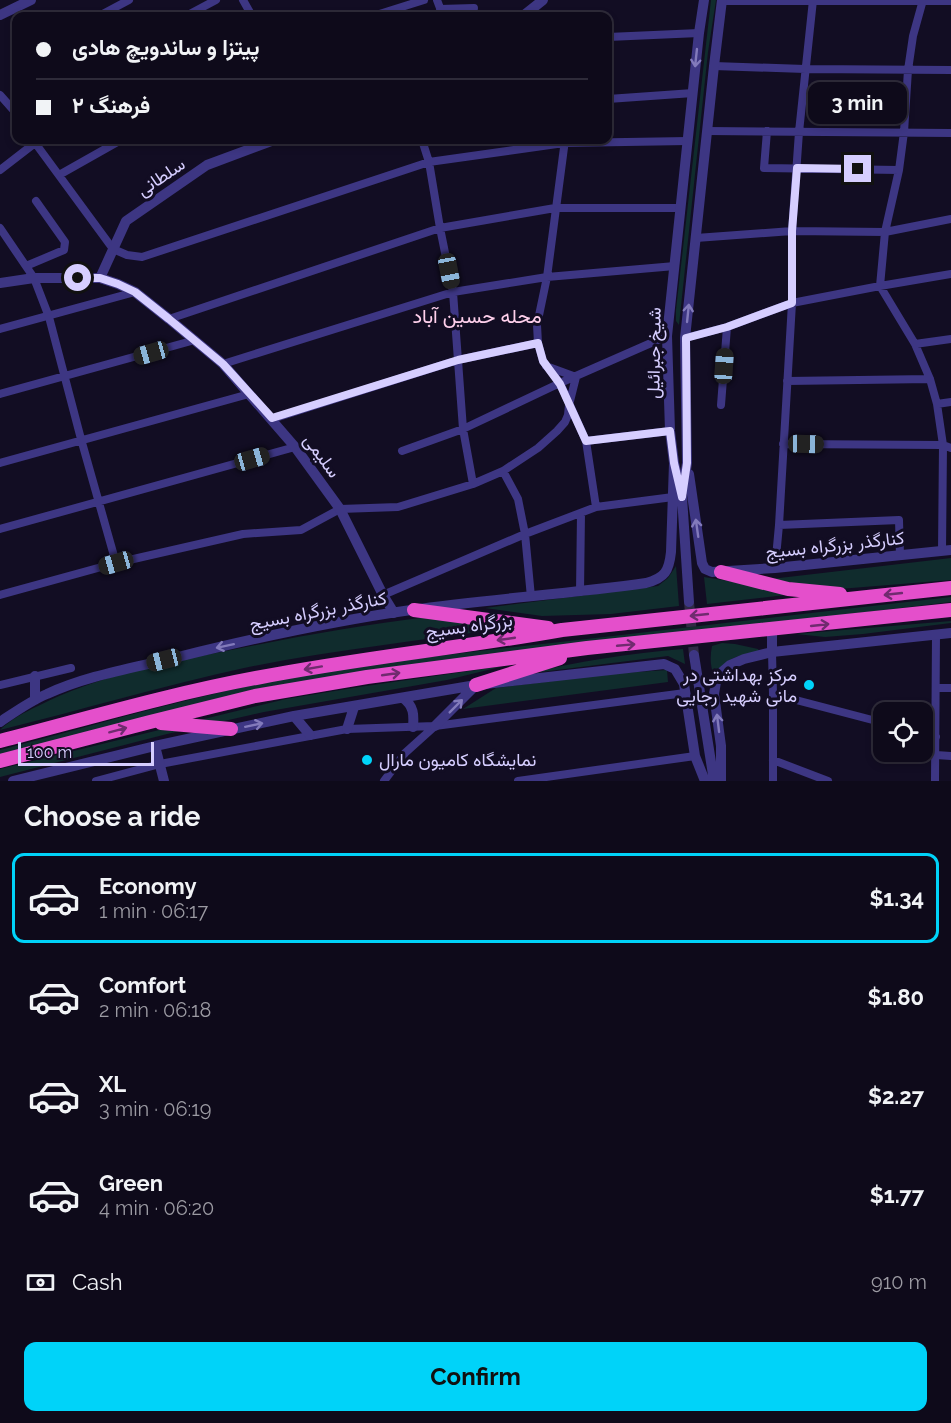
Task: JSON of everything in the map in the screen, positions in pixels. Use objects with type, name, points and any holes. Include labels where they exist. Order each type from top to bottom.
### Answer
[{"type":"highway","points":[[722,572],[788,589],[866,597]]},
{"type":"highway","name":"بزرگراه بسیج","points":[[0,741],[149,702],[254,678],[365,659],[562,630],[951,588]]},
{"type":"highway","points":[[414,609],[562,630]]},
{"type":"highway","name":"بزرگراه بسیج","points":[[0,761],[255,696],[368,677],[587,648],[951,610]]},
{"type":"highway","points":[[476,686],[587,648]]},
{"type":"highway","points":[[150,722],[231,729]]},
{"type":"street","points":[[0,15],[31,0]]},
{"type":"street","points":[[106,12],[129,0]]},
{"type":"street","points":[[194,12],[216,0]]},
{"type":"street","points":[[386,12],[424,0]]},
{"type":"street","name":"شیخ جبرائیل","points":[[677,497],[670,431],[667,336],[704,0]]},
{"type":"street","points":[[775,568],[792,303],[792,231],[799,132],[813,0]]},
{"type":"street","points":[[923,0],[913,36],[899,170],[885,232],[880,286],[915,344],[938,404],[947,447],[946,550]]},
{"type":"street","points":[[528,12],[540,1]]},
{"type":"street","points":[[722,1],[951,1]]},
{"type":"street","name":"شیخ جبرائیل","points":[[677,497],[687,463],[686,338],[722,1]]},
{"type":"street","points":[[440,9],[474,8]]},
{"type":"street","points":[[612,37],[699,33]]},
{"type":"street","points":[[714,66],[951,70]]},
{"type":"street","points":[[612,99],[693,93]]},
{"type":"street","points":[[0,95],[12,108]]},
{"type":"street","points":[[707,131],[951,133]]},
{"type":"street","points":[[767,131],[764,168],[899,170]]},
{"type":"street","points":[[612,141],[687,141]]},
{"type":"street","points":[[0,170],[30,144]]},
{"type":"street","points":[[36,144],[113,249],[127,255],[142,257],[429,162],[546,144]]},
{"type":"street","points":[[59,175],[114,144]]},
{"type":"street","name":"سلطانی","points":[[100,278],[126,221],[207,165],[263,144]]},
{"type":"street","points":[[423,144],[429,162],[453,292],[463,429],[473,484]]},
{"type":"street","points":[[565,144],[547,278],[537,325],[538,343],[543,361],[560,384],[586,441],[596,507]]},
{"type":"street","points":[[26,266],[64,250],[65,242],[36,201]]},
{"type":"street","points":[[169,319],[440,228],[555,208],[681,208]]},
{"type":"street","points":[[696,238],[792,231],[885,232],[951,219]]},
{"type":"street","points":[[0,228],[34,278],[49,317],[116,563]]},
{"type":"street","points":[[223,364],[453,292],[547,278],[675,266]]},
{"type":"street","points":[[686,338],[727,327],[792,303],[951,274]]},
{"type":"street","name":"سلیمی","points":[[0,283],[34,278],[100,278],[135,292],[195,340],[223,364],[296,447],[340,508],[394,613]]},
{"type":"street","points":[[0,329],[135,292]]},
{"type":"street","points":[[721,405],[727,327]]},
{"type":"street","points":[[402,451],[463,429],[667,336]]},
{"type":"street","points":[[915,344],[951,339]]},
{"type":"street","points":[[0,394],[195,340]]},
{"type":"street","points":[[272,418],[458,360],[538,343]]},
{"type":"street","points":[[546,366],[576,377]]},
{"type":"street","points":[[0,595],[116,563],[243,534],[301,530],[340,508],[398,507],[473,484],[503,471],[538,448],[557,431],[568,415],[576,377]]},
{"type":"street","points":[[787,381],[930,379]]},
{"type":"street","points":[[0,463],[249,394]]},
{"type":"street","points":[[938,404],[951,402]]},
{"type":"street","points":[[586,441],[670,431]]},
{"type":"street","points":[[783,444],[947,447]]},
{"type":"street","points":[[0,529],[296,447]]},
{"type":"street","points":[[687,463],[702,563],[705,569],[722,572]]},
{"type":"street","points":[[503,471],[518,499],[525,534],[531,597]]},
{"type":"street","points":[[383,595],[525,534],[596,507],[677,497],[689,602]]},
{"type":"street","name":"کنارگذر بزرگراه بسیج","points":[[0,722],[46,694],[86,679],[298,630],[414,609],[580,592],[656,581],[664,575],[670,565],[677,497]]},
{"type":"street","points":[[580,513],[580,592]]},
{"type":"street","points":[[779,525],[899,520],[900,556]]},
{"type":"street","name":"کنارگذر بزرگراه بسیج","points":[[722,572],[946,550]]},
{"type":"street","points":[[772,630],[773,781]]},
{"type":"street","points":[[721,781],[721,746],[714,694],[716,682],[730,665],[772,652],[951,633]]},
{"type":"street","points":[[935,781],[936,636]]},
{"type":"street","points":[[694,655],[714,781]]},
{"type":"street","points":[[13,781],[155,746],[294,716],[476,686],[664,664],[675,669],[684,684],[696,756],[705,781]]},
{"type":"street","points":[[0,685],[71,668]]},
{"type":"street","points":[[35,676],[36,700]]},
{"type":"street","points":[[384,781],[405,753],[476,686]]},
{"type":"street","points":[[936,688],[951,688]]},
{"type":"street","points":[[96,781],[160,764],[347,729],[435,726],[686,693]]},
{"type":"street","points":[[773,694],[873,720]]},
{"type":"street","points":[[403,698],[413,709],[412,728]]},
{"type":"street","points":[[347,729],[354,707]]},
{"type":"street","points":[[294,716],[310,735]]},
{"type":"street","points":[[155,746],[164,781]]},
{"type":"street","points":[[936,755],[951,756]]},
{"type":"street","points":[[518,781],[696,756]]},
{"type":"street","points":[[773,760],[828,781]]},
{"type":"green space","points":[[711,0],[716,0],[708,52],[679,325],[676,321],[676,310]]},
{"type":"green space","points":[[951,558],[951,580],[839,589],[771,579]]},
{"type":"green space","points":[[676,566],[679,606],[611,614],[542,616],[485,608],[658,586],[668,578]]},
{"type":"green space","points":[[704,577],[802,593],[707,604]]},
{"type":"green space","points":[[951,597],[951,602],[379,670],[256,689],[0,755],[0,750],[164,706],[305,675],[433,657]]},
{"type":"green space","points":[[428,617],[506,628],[342,651],[244,668],[0,730],[23,714],[60,696],[105,679],[174,661],[299,637]]},
{"type":"green space","points":[[951,621],[951,623],[863,634],[825,637],[796,634]]},
{"type":"green space","points":[[722,643],[759,651],[734,658],[714,676],[711,661],[712,646]]},
{"type":"green space","points":[[683,649],[685,664],[668,656],[525,674],[604,658]]},
{"type":"green space","points":[[504,666],[447,680],[264,712],[167,734],[0,777],[0,769],[286,699]]},
{"type":"green space","points":[[667,670],[668,682],[463,709],[496,688],[607,674]]},
{"type":"tunnel","points":[[689,602],[694,655]]},
{"type":"place","name":"مرکز بهداشتی در مانی شهید رجایی","points":[[809,685]]},
{"type":"place","name":"نمایشگاه کامیون مارال","points":[[367,760]]},
{"type":"district","name":"محله حسین آباد","points":[[477,316]]},
{"type":"route","points":[[78,278],[100,278],[135,292],[223,364],[272,418],[458,360],[538,343],[543,361],[560,384],[586,441],[670,431],[682,497],[687,463],[686,338],[727,327],[792,303],[792,231],[797,168],[858,169]]}]
